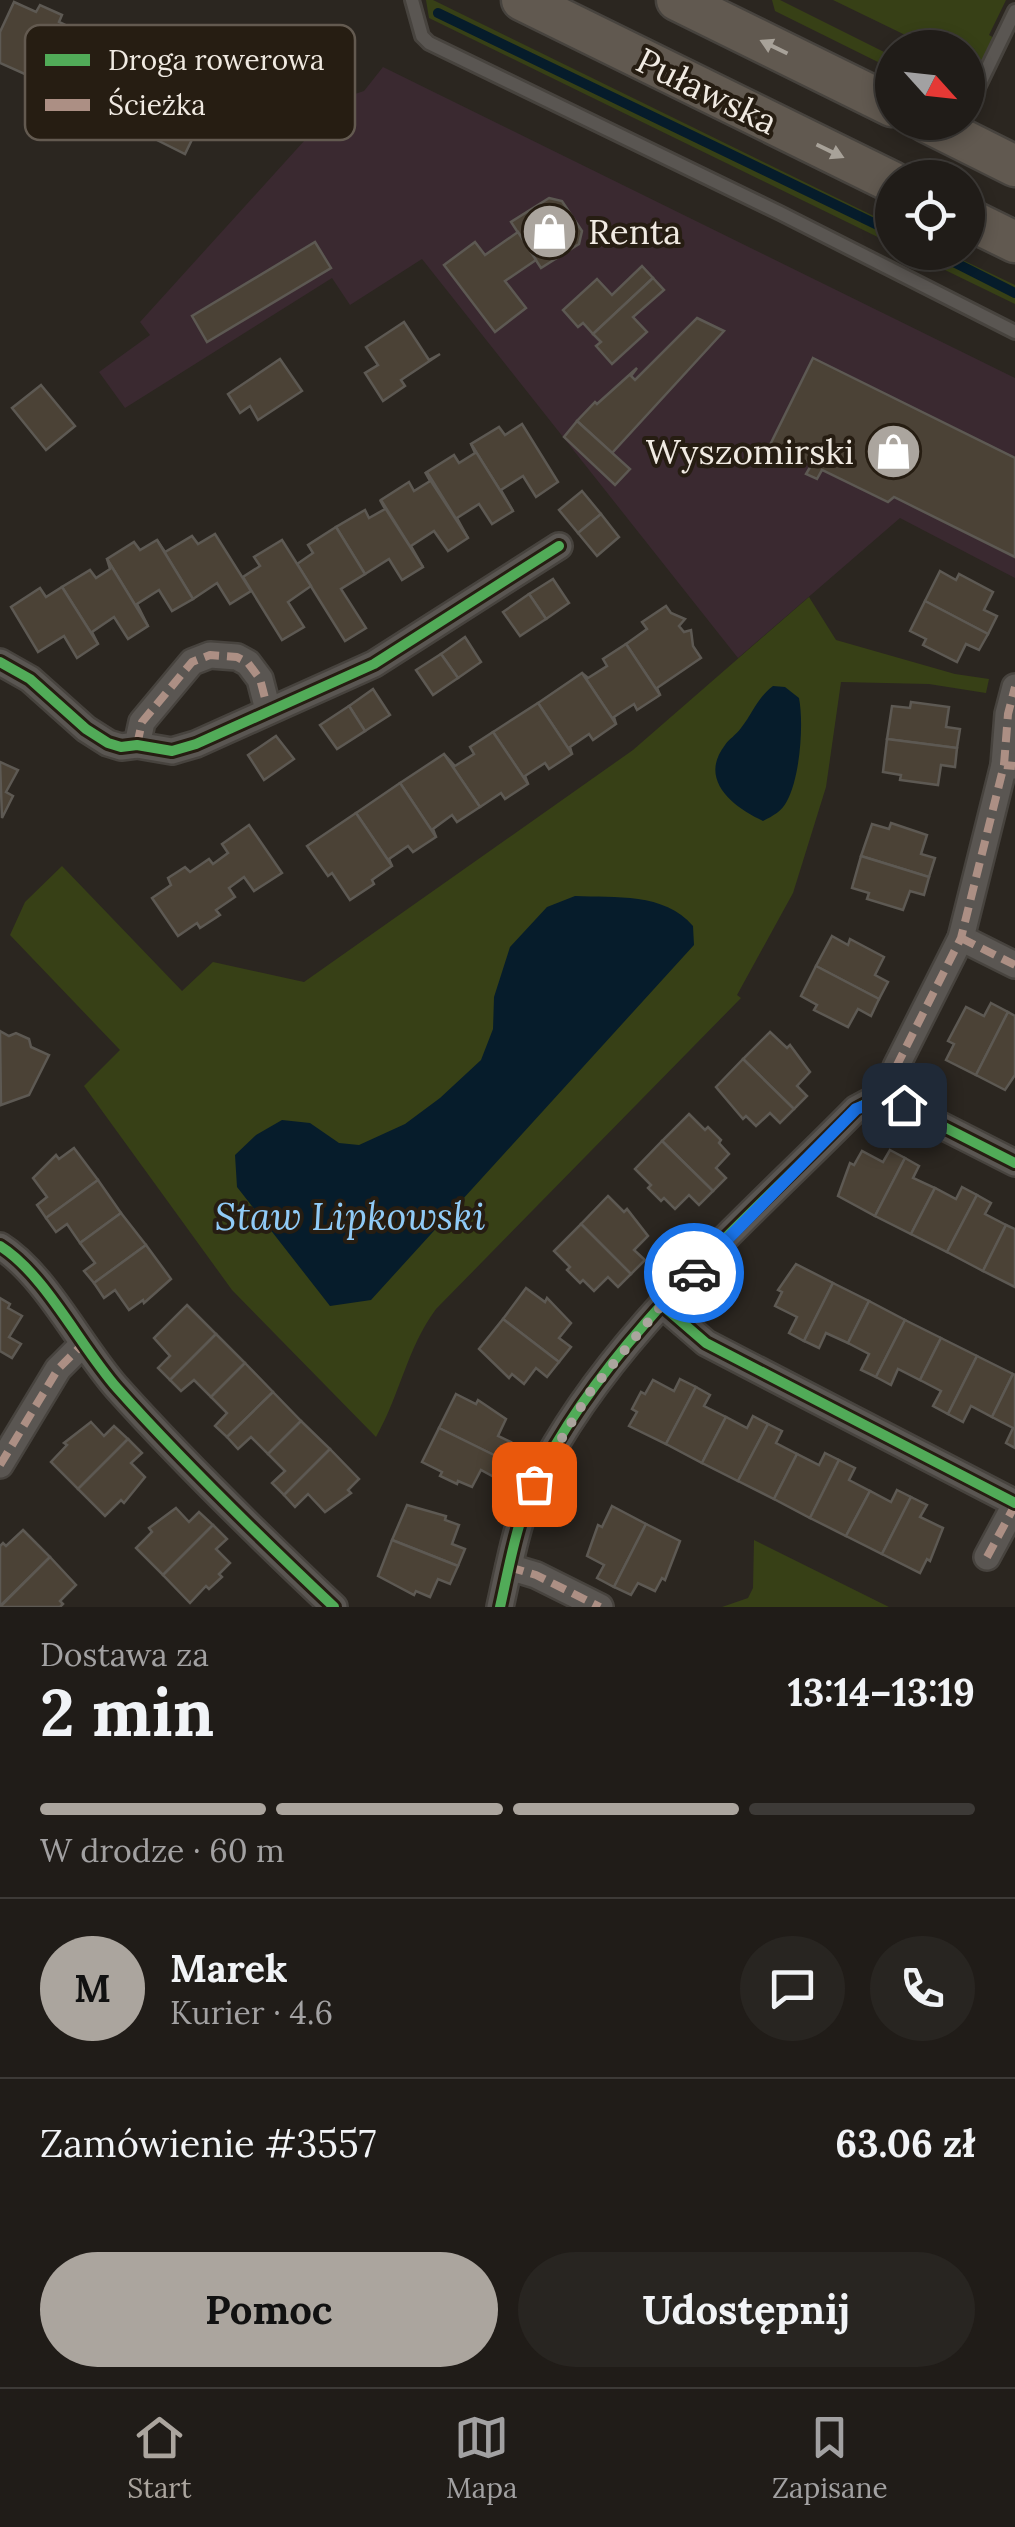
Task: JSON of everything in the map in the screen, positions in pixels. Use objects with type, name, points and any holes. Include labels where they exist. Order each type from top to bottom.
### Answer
[{"type":"main road","name":"Puławska","points":[[522,0],[875,174]]},
{"type":"main road","name":"Puławska","points":[[677,0],[875,98]]},
{"type":"main road","points":[[978,140],[1015,166]]},
{"type":"main road","points":[[985,227],[1015,242]]},
{"type":"street","points":[[0,662],[30,679],[86,729],[108,743],[172,751],[374,664],[559,546]]},
{"type":"street","points":[[137,745],[142,722],[192,662],[210,655],[238,657],[248,664],[260,679],[268,710]]},
{"type":"street","points":[[896,1068],[961,938],[1009,765],[1008,714],[1015,686]]},
{"type":"street","points":[[961,938],[1015,965]]},
{"type":"street","points":[[500,1607],[534,1484],[590,1392],[662,1305],[856,1109],[869,1102],[893,1101],[1015,1164]]},
{"type":"street","points":[[0,1246],[33,1275],[116,1386],[214,1490],[334,1607]]},
{"type":"street","points":[[662,1305],[706,1343],[1015,1504],[986,1556]]},
{"type":"street","points":[[0,1465],[58,1369],[82,1345]]},
{"type":"street","points":[[509,1567],[536,1574],[600,1607]]},
{"type":"lane","points":[[412,0],[422,36],[428,43],[1015,332]]},
{"type":"lane","points":[[985,64],[1015,11]]},
{"type":"shaded area","points":[[383,67],[1015,378],[1015,578],[900,518],[738,658],[422,259],[350,305],[332,278],[125,408],[99,372],[150,335],[140,322],[305,140],[355,140],[355,94],[364,91]]},
{"type":"green space","points":[[426,0],[433,0],[875,217],[875,236],[429,18]]},
{"type":"green space","points":[[772,0],[780,0],[875,48],[875,61],[775,11]]},
{"type":"green space","points":[[833,0],[1006,0],[989,35],[994,38],[985,57],[985,30],[895,30]]},
{"type":"green space","points":[[945,270],[984,270],[1015,285],[1015,304]]},
{"type":"green space","points":[[809,597],[836,640],[955,674],[989,679],[986,693],[929,684],[841,682],[826,787],[793,893],[737,995],[741,998],[436,1309],[418,1340],[376,1437],[232,1290],[84,1086],[120,1050],[10,935],[25,902],[62,866],[182,991],[213,962],[304,982],[633,750]]},
{"type":"green space","points":[[754,1540],[889,1607],[722,1607],[748,1598],[753,1588]]},
{"type":"water","points":[[773,686],[785,687],[799,698],[800,750],[787,801],[763,821],[731,800],[717,781],[715,770],[725,745]]},
{"type":"water","name":"Staw Lipkowski","points":[[575,896],[622,897],[668,907],[693,926],[694,945],[371,1300],[330,1306],[237,1187],[235,1155],[256,1135],[282,1120],[310,1123],[339,1143],[359,1145],[405,1124],[440,1098],[481,1060],[493,1029],[494,997],[510,947],[547,907]]},
{"type":"building","points":[[14,2],[36,12],[40,5],[62,15],[59,22],[65,25],[25,25],[25,74],[0,63],[0,32]]},
{"type":"building","points":[[157,140],[192,140],[185,154]]},
{"type":"building","points":[[549,198],[562,201],[582,231],[579,244],[541,268],[511,222]]},
{"type":"building","points":[[518,232],[536,260],[505,281],[526,308],[495,332],[444,265],[475,242],[485,255]]},
{"type":"building","points":[[315,242],[331,268],[207,342],[192,316]]},
{"type":"building","points":[[642,266],[653,278],[593,334],[583,323],[578,327],[563,310],[597,279],[612,295]]},
{"type":"building","points":[[653,278],[664,290],[633,317],[647,332],[612,364],[596,346],[601,342],[593,334]]},
{"type":"building","points":[[697,318],[724,331],[612,453],[577,421],[637,368],[631,376],[635,380]]},
{"type":"building","points":[[404,322],[429,360],[440,354],[401,380],[405,386],[383,401],[365,373],[378,365],[366,347]]},
{"type":"building","name":"Wyszomirski","points":[[813,358],[1015,458],[1015,557],[894,497],[888,502],[822,470],[817,479],[806,474],[812,464],[770,445]]},
{"type":"building","points":[[280,359],[302,391],[258,420],[250,406],[240,413],[228,394]]},
{"type":"building","points":[[41,385],[75,426],[46,450],[12,408]]},
{"type":"building","points":[[577,421],[630,469],[615,485],[564,437]]},
{"type":"building","points":[[522,424],[558,482],[536,497],[523,476],[501,490],[513,511],[471,444],[499,427],[505,435]]},
{"type":"building","points":[[471,444],[513,511],[492,524],[479,504],[457,518],[468,538],[427,472],[454,455],[459,463],[475,453]]},
{"type":"building","points":[[425,472],[468,538],[448,551],[434,531],[411,546],[423,567],[381,500],[409,482],[414,491],[430,481]]},
{"type":"building","points":[[582,491],[601,514],[578,533],[559,510]]},
{"type":"building","points":[[380,500],[423,567],[402,580],[389,559],[365,574],[336,527],[365,510],[369,518],[385,509]]},
{"type":"building","points":[[601,514],[619,537],[597,556],[578,533]]},
{"type":"building","points":[[336,527],[365,574],[341,589],[366,628],[345,641],[297,564],[313,553],[308,545]]},
{"type":"building","points":[[215,534],[251,591],[230,604],[217,583],[193,599],[157,540],[165,552],[192,536],[198,544]]},
{"type":"building","points":[[157,540],[193,599],[172,611],[159,590],[137,604],[148,626],[107,559],[134,542],[140,550]]},
{"type":"building","points":[[282,540],[311,586],[288,602],[304,627],[282,640],[243,577],[260,566],[254,557]]},
{"type":"building","points":[[107,559],[148,626],[128,639],[114,617],[92,632],[98,644],[62,587],[90,570],[96,578],[110,569]]},
{"type":"building","points":[[940,571],[956,580],[959,574],[993,592],[984,610],[997,616],[988,634],[925,601]]},
{"type":"building","points":[[553,579],[569,603],[546,619],[529,594]]},
{"type":"building","points":[[62,587],[98,644],[77,658],[64,636],[38,652],[11,607],[40,588],[46,597]]},
{"type":"building","points":[[529,594],[546,619],[520,636],[503,612]]},
{"type":"building","points":[[925,601],[988,634],[979,650],[966,644],[957,662],[923,645],[926,639],[910,631]]},
{"type":"building","points":[[666,606],[685,619],[679,626],[684,632],[691,630],[693,646],[701,658],[657,688],[660,695],[626,644],[647,629],[642,622]]},
{"type":"building","points":[[465,637],[481,662],[458,678],[441,654]]},
{"type":"building","points":[[626,644],[660,695],[637,710],[634,704],[614,717],[616,724],[582,673],[588,678],[607,666],[603,659]]},
{"type":"building","points":[[441,654],[458,678],[433,695],[416,670]]},
{"type":"building","points":[[582,673],[616,724],[593,740],[589,734],[570,747],[572,754],[538,703]]},
{"type":"building","points":[[373,689],[390,715],[365,731],[349,706]]},
{"type":"building","points":[[911,702],[949,707],[946,727],[960,729],[957,748],[887,739],[892,706],[910,708]]},
{"type":"building","points":[[538,703],[572,754],[549,769],[545,763],[525,776],[528,784],[493,732]]},
{"type":"building","points":[[349,706],[365,731],[337,749],[320,725]]},
{"type":"building","points":[[493,732],[528,784],[505,799],[501,793],[480,807],[444,754],[455,766],[474,754],[470,747]]},
{"type":"building","points":[[276,736],[294,759],[264,780],[248,755]]},
{"type":"building","points":[[887,739],[957,748],[955,767],[941,765],[938,785],[900,780],[901,775],[883,772]]},
{"type":"building","points":[[444,754],[480,807],[457,822],[452,815],[433,829],[436,837],[400,783]]},
{"type":"building","points":[[0,762],[18,770],[6,792],[13,796],[2,818]]},
{"type":"building","points":[[400,783],[436,837],[413,852],[408,846],[389,859],[392,866],[356,813]]},
{"type":"building","points":[[356,813],[392,866],[350,900],[307,846]]},
{"type":"building","points":[[891,823],[927,835],[921,854],[935,858],[929,877],[861,856],[872,824],[889,829]]},
{"type":"building","points":[[249,825],[282,873],[254,891],[244,877],[229,888],[235,897],[216,910],[220,915],[200,928],[197,923],[178,936],[152,898],[171,885],[168,878],[185,867],[190,872],[209,859],[213,864],[228,853],[222,844]]},
{"type":"building","points":[[861,856],[929,877],[924,895],[910,891],[903,910],[867,899],[869,893],[852,888]]},
{"type":"building","points":[[832,936],[848,945],[850,939],[884,957],[875,975],[888,982],[879,999],[816,966]]},
{"type":"building","points":[[816,966],[879,999],[871,1016],[858,1009],[848,1027],[814,1010],[817,1005],[801,996]]},
{"type":"building","points":[[991,1003],[1008,1012],[976,1075],[946,1060],[954,1044],[948,1041],[966,1007],[984,1016]]},
{"type":"building","points":[[1008,1012],[1015,1016],[1015,1075],[1005,1090],[976,1075]]},
{"type":"building","points":[[0,1031],[29,1039],[31,1047],[49,1055],[29,1095],[1,1105]]},
{"type":"building","points":[[770,1032],[787,1048],[790,1045],[810,1072],[797,1086],[807,1096],[794,1109],[743,1059]]},
{"type":"building","points":[[743,1059],[794,1109],[780,1123],[770,1113],[756,1126],[746,1116],[743,1119],[716,1087]]},
{"type":"building","points":[[689,1114],[721,1140],[719,1143],[729,1154],[716,1168],[726,1178],[713,1191],[662,1141]]},
{"type":"building","points":[[662,1141],[713,1191],[699,1205],[689,1195],[675,1209],[648,1188],[651,1185],[635,1169]]},
{"type":"building","points":[[74,1148],[98,1180],[46,1218],[37,1205],[47,1197],[33,1178],[56,1155],[59,1159]]},
{"type":"building","points":[[890,1150],[905,1158],[875,1216],[838,1196],[850,1163],[854,1165],[862,1151],[883,1162]]},
{"type":"building","points":[[905,1158],[919,1166],[913,1178],[935,1188],[911,1234],[875,1216]]},
{"type":"building","points":[[98,1180],[121,1213],[80,1243],[67,1224],[56,1232],[46,1218]]},
{"type":"building","points":[[962,1187],[977,1195],[947,1252],[911,1234],[935,1188],[956,1199]]},
{"type":"building","points":[[977,1195],[991,1203],[985,1214],[1006,1225],[983,1271],[947,1252]]},
{"type":"building","points":[[608,1196],[624,1212],[627,1209],[648,1236],[634,1250],[645,1260],[631,1274],[581,1224]]},
{"type":"building","points":[[121,1213],[146,1245],[94,1283],[84,1271],[95,1263],[80,1243]]},
{"type":"building","points":[[581,1224],[631,1274],[618,1287],[608,1277],[594,1291],[567,1270],[570,1267],[554,1251]]},
{"type":"building","points":[[1006,1225],[1015,1229],[1015,1287],[983,1271]]},
{"type":"building","points":[[146,1245],[171,1279],[144,1303],[143,1300],[129,1310],[115,1290],[104,1298],[94,1283]]},
{"type":"building","points":[[796,1264],[833,1283],[804,1341],[789,1333],[797,1317],[775,1306],[782,1292],[778,1290]]},
{"type":"building","points":[[833,1283],[869,1301],[848,1343],[826,1333],[819,1348],[804,1341]]},
{"type":"building","points":[[526,1288],[545,1302],[547,1298],[571,1323],[559,1338],[571,1347],[559,1362],[503,1319]]},
{"type":"building","points":[[0,1298],[22,1316],[9,1337],[21,1344],[12,1358],[0,1351]]},
{"type":"building","points":[[869,1301],[905,1320],[876,1377],[861,1370],[869,1354],[848,1343]]},
{"type":"building","points":[[187,1305],[216,1334],[170,1380],[158,1368],[170,1356],[154,1338]]},
{"type":"building","points":[[503,1319],[559,1362],[547,1377],[536,1368],[524,1384],[512,1374],[509,1378],[479,1349]]},
{"type":"building","points":[[905,1320],[941,1338],[920,1380],[898,1369],[891,1385],[876,1377]]},
{"type":"building","points":[[216,1334],[245,1363],[211,1397],[194,1380],[181,1391],[170,1380]]},
{"type":"building","points":[[941,1338],[977,1356],[948,1414],[933,1406],[941,1391],[920,1380]]},
{"type":"building","points":[[977,1356],[1013,1374],[992,1417],[971,1406],[963,1422],[948,1414]]},
{"type":"building","points":[[245,1363],[273,1392],[227,1437],[215,1426],[227,1413],[211,1397]]},
{"type":"building","points":[[1013,1374],[1015,1448],[1006,1443],[1013,1428],[992,1417]]},
{"type":"building","points":[[680,1379],[696,1387],[666,1444],[629,1426],[637,1412],[632,1409],[653,1380],[674,1391]]},
{"type":"building","points":[[696,1387],[710,1395],[704,1406],[726,1417],[702,1463],[666,1444]]},
{"type":"building","points":[[273,1392],[301,1421],[268,1454],[251,1437],[238,1449],[227,1437]]},
{"type":"building","points":[[456,1394],[476,1404],[478,1400],[506,1419],[498,1436],[511,1442],[502,1459],[439,1428]]},
{"type":"building","points":[[753,1416],[768,1424],[738,1481],[702,1463],[726,1417],[747,1428]]},
{"type":"building","points":[[301,1421],[330,1449],[284,1495],[272,1483],[285,1471],[268,1454]]},
{"type":"building","points":[[91,1422],[104,1436],[114,1426],[128,1439],[78,1489],[51,1462],[67,1445],[64,1443]]},
{"type":"building","points":[[768,1424],[782,1431],[776,1443],[797,1454],[774,1499],[738,1481]]},
{"type":"building","points":[[439,1428],[502,1459],[494,1477],[481,1470],[472,1487],[458,1481],[457,1484],[422,1462]]},
{"type":"building","points":[[128,1439],[142,1453],[131,1463],[145,1477],[124,1503],[121,1500],[105,1516],[78,1489]]},
{"type":"building","points":[[330,1449],[359,1479],[348,1490],[351,1493],[325,1512],[308,1494],[295,1507],[284,1495]]},
{"type":"building","points":[[825,1453],[839,1460],[810,1518],[774,1499],[797,1454],[819,1465]]},
{"type":"building","points":[[839,1460],[855,1468],[849,1480],[870,1491],[846,1536],[810,1518]]},
{"type":"building","points":[[897,1490],[911,1497],[882,1554],[846,1536],[870,1491],[891,1502]]},
{"type":"building","points":[[911,1497],[927,1505],[920,1517],[943,1528],[930,1561],[927,1559],[920,1573],[882,1554]]},
{"type":"building","points":[[407,1505],[446,1516],[445,1520],[459,1525],[452,1544],[465,1549],[458,1566],[392,1540]]},
{"type":"building","points":[[612,1506],[646,1524],[614,1587],[597,1578],[604,1565],[587,1556],[598,1525],[602,1527]]},
{"type":"building","points":[[176,1508],[189,1522],[199,1512],[213,1525],[163,1575],[136,1548],[152,1532],[149,1528]]},
{"type":"building","points":[[646,1524],[680,1541],[665,1580],[662,1578],[655,1591],[638,1583],[631,1595],[614,1587]]},
{"type":"building","points":[[213,1525],[227,1539],[216,1549],[230,1563],[219,1574],[222,1577],[209,1589],[206,1586],[190,1603],[163,1575]]},
{"type":"building","points":[[23,1530],[50,1557],[0,1606],[0,1546],[6,1546]]},
{"type":"building","points":[[392,1540],[458,1566],[450,1584],[438,1579],[430,1597],[416,1591],[414,1595],[378,1576]]},
{"type":"building","points":[[50,1557],[76,1585],[60,1601],[60,1607],[0,1607]]},
{"type":"waterway","points":[[438,13],[875,224]]},
{"type":"waterway","points":[[970,270],[1015,293]]},
{"type":"marked path","points":[[137,745],[142,722],[192,662],[210,655],[237,657],[248,663],[260,679],[268,710]]},
{"type":"marked path","points":[[1004,765],[1008,714],[1015,687]]},
{"type":"marked path","points":[[896,1067],[961,938],[1004,765],[1015,766]]},
{"type":"marked path","points":[[961,938],[1015,965]]},
{"type":"marked path","points":[[0,1465],[58,1369],[82,1345]]},
{"type":"marked path","points":[[987,1557],[1015,1505]]},
{"type":"marked path","points":[[509,1567],[536,1575],[600,1607]]},
{"type":"cycle path","points":[[0,662],[30,679],[86,729],[108,743],[172,751],[196,744],[374,664],[559,546]]},
{"type":"cycle path","points":[[500,1607],[514,1544],[535,1483],[599,1380],[680,1285],[856,1109],[869,1102],[893,1101],[1015,1163]]},
{"type":"cycle path","points":[[0,1246],[32,1274],[117,1388],[334,1607]]},
{"type":"cycle path","points":[[662,1305],[706,1343],[1015,1503]]},
{"type":"way so far","points":[[534,1484],[590,1392],[662,1305],[694,1273]]},
{"type":"place","name":"Renta","points":[[549,231]]},
{"type":"place","name":"Wyszomirski","points":[[893,451]]},
{"type":"route","points":[[694,1273],[856,1109],[880,1100],[904,1105]]}]
